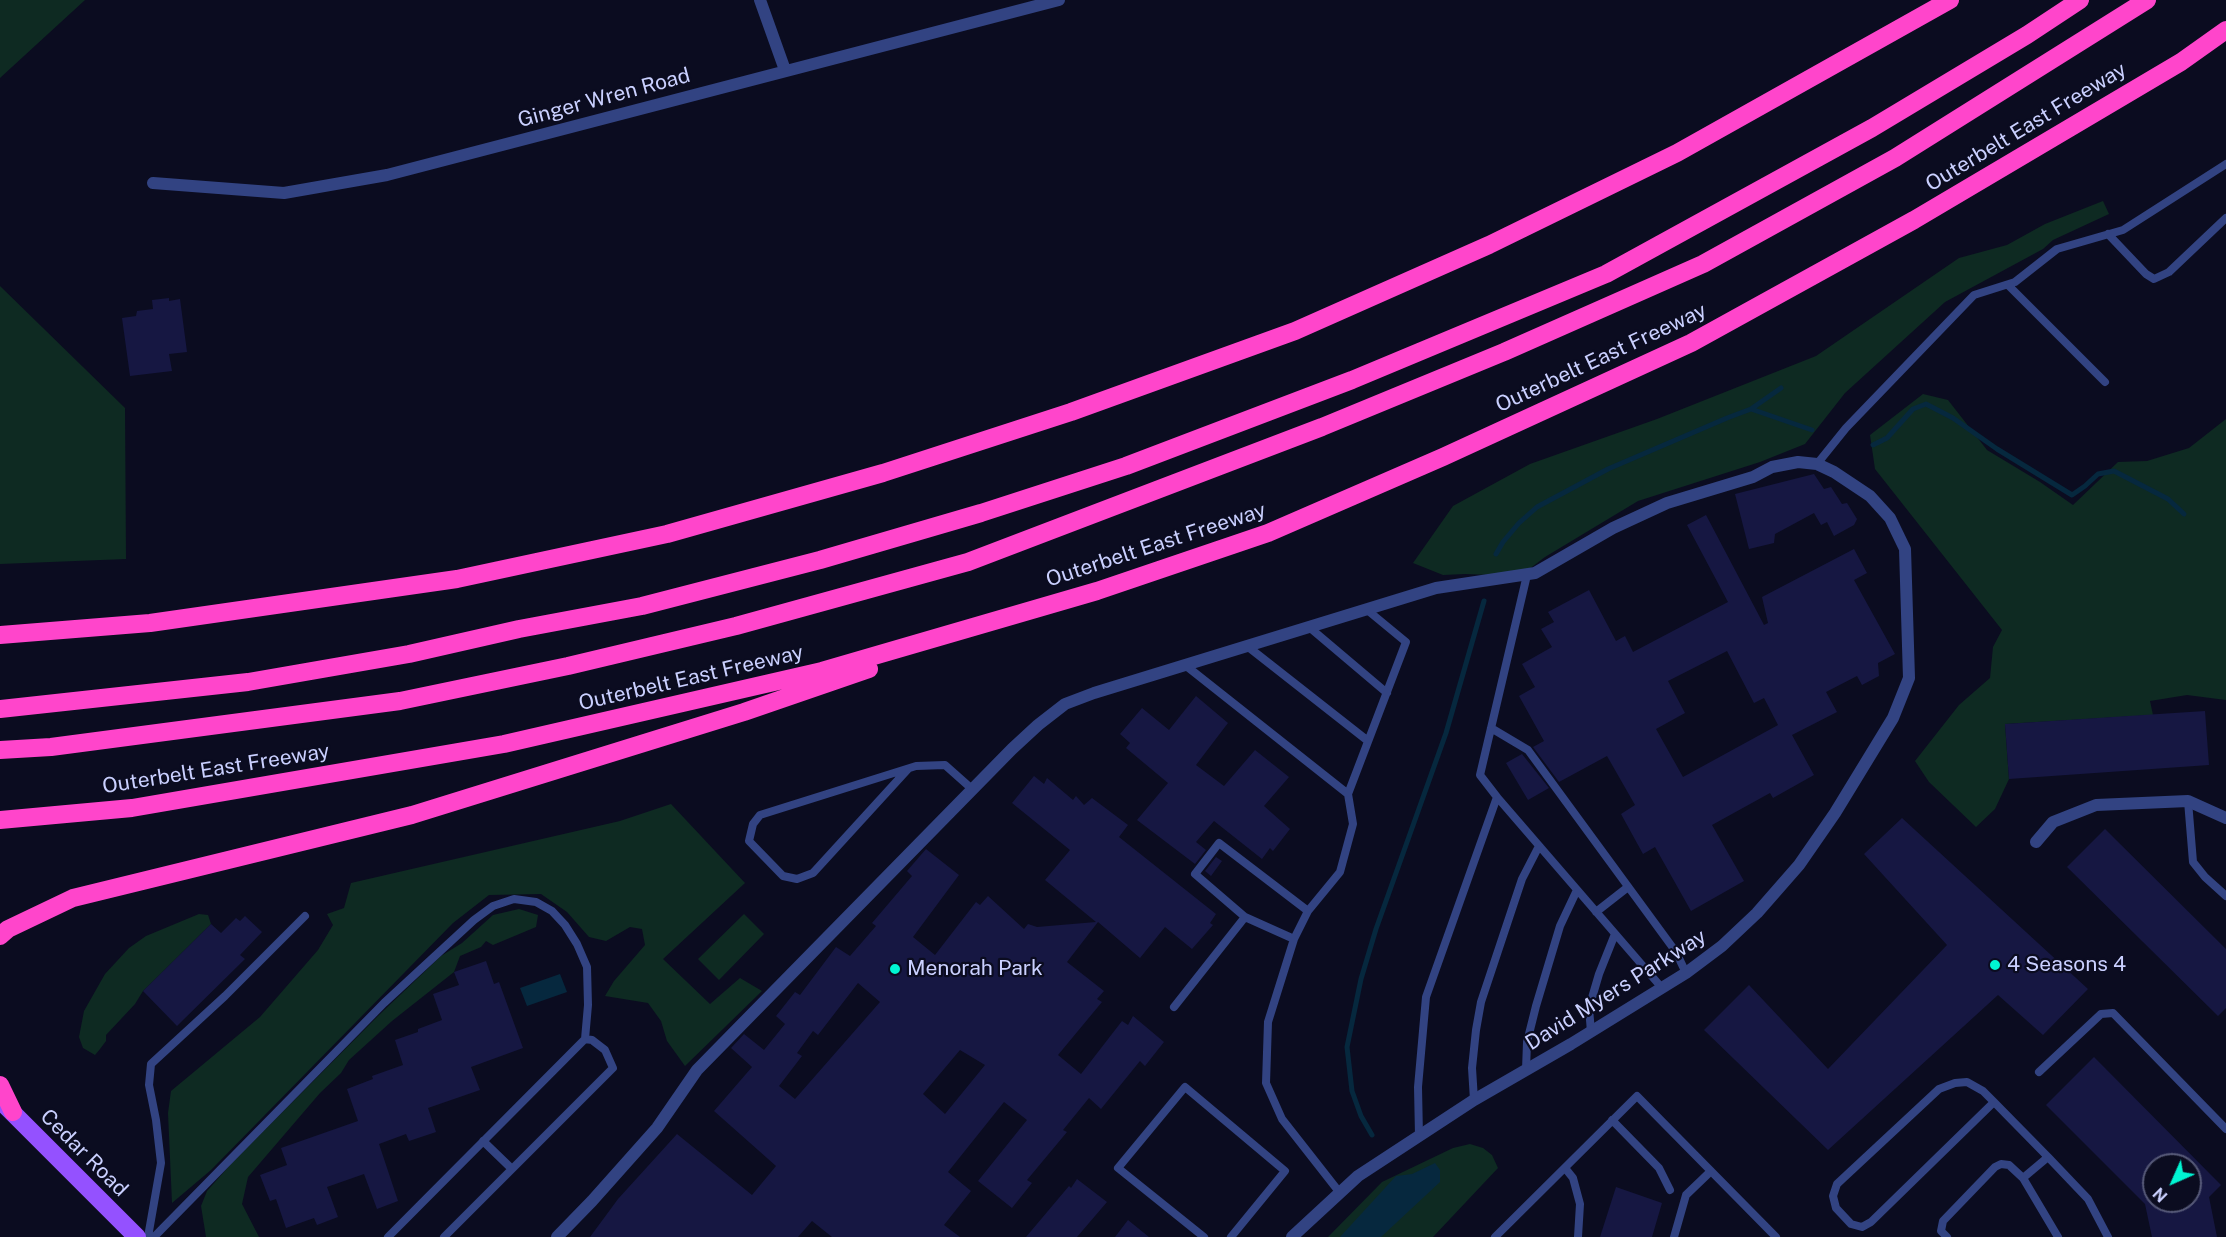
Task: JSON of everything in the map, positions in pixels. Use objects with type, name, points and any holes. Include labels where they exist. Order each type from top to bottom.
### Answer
[{"type":"highway","points":[[0,635],[150,623],[469,576],[667,534],[883,473],[1060,415],[1295,331],[1489,245],[1677,153],[1950,0]]},
{"type":"highway","points":[[0,709],[248,682],[410,654],[519,629],[642,606],[820,560],[981,513],[1126,466],[1352,381],[1606,274],[1872,128],[2027,35],[2080,0]]},
{"type":"highway","points":[[0,750],[51,747],[400,700],[568,666],[736,626],[968,562],[1322,427],[1503,352],[1703,264],[1895,158],[2147,0]]},
{"type":"highway","name":"Outerbelt East Freeway","points":[[0,820],[132,808],[504,744],[822,670],[1097,591],[1268,533],[1443,457],[1691,343],[1914,219],[2181,62],[2226,30]]},
{"type":"highway","points":[[3,936],[73,898],[435,808],[744,712],[1097,591]]},
{"type":"highway","points":[[0,1085],[6,1106]]},
{"type":"main road","name":"Cedar Road","points":[[6,1106],[137,1237]]},
{"type":"street","points":[[760,0],[785,70]]},
{"type":"street","name":"Ginger Wren Road","points":[[153,183],[284,193],[387,175],[1059,0]]},
{"type":"street","points":[[557,1237],[657,1128],[697,1070],[972,789],[1038,725],[1065,704],[1094,693],[1436,588],[1535,573],[1613,528],[1666,503],[1753,477],[1772,466],[1798,462],[1817,464]]},
{"type":"street","name":"David Myers Parkway","points":[[1292,1237],[1358,1176],[1474,1100],[1686,973],[1722,946],[1757,913],[1799,865],[1835,813],[1893,718],[1910,678],[1905,549],[1890,518],[1870,496],[1834,472],[1817,464]]},
{"type":"street","points":[[2036,842],[2054,822],[2096,805],[2188,801],[2226,818]]},
{"type":"lane","points":[[1817,464],[1846,428],[1974,295],[2015,282],[2057,249],[2123,230],[2226,164]]},
{"type":"lane","points":[[2108,234],[2146,274],[2154,279],[2169,272],[2226,218]]},
{"type":"lane","points":[[2008,285],[2105,382]]},
{"type":"lane","points":[[1527,575],[1480,775],[1662,988]]},
{"type":"lane","points":[[1340,1192],[1282,1119],[1266,1083],[1268,1022],[1294,939],[1308,911],[1340,872],[1353,824],[1348,794],[1406,642],[1366,609]]},
{"type":"lane","points":[[1309,627],[1387,693]]},
{"type":"lane","points":[[1247,646],[1368,741]]},
{"type":"lane","points":[[1185,665],[1348,794]]},
{"type":"lane","points":[[1491,728],[1528,750],[1676,952],[1686,973]]},
{"type":"lane","points":[[908,769],[813,873],[797,879],[783,876],[749,841],[753,824],[760,815],[916,766],[945,765],[972,789]]},
{"type":"lane","points":[[1419,1136],[1418,1087],[1426,997],[1497,797]]},
{"type":"lane","points":[[2188,801],[2193,862],[2205,877],[2226,896]]},
{"type":"lane","points":[[1294,939],[1245,916],[1195,874],[1219,843],[1308,911]]},
{"type":"lane","points":[[1474,1100],[1472,1068],[1481,1002],[1522,879],[1539,846]]},
{"type":"lane","points":[[1596,912],[1628,887]]},
{"type":"lane","points":[[1526,1070],[1527,1042],[1536,1006],[1560,926],[1577,890]]},
{"type":"lane","points":[[154,1237],[384,1003],[449,942],[493,906],[514,899],[536,902],[552,911],[564,925],[577,944],[587,967],[588,1005],[585,1039],[388,1237]]},
{"type":"lane","points":[[148,1237],[161,1163],[149,1085],[151,1065],[225,996],[305,916]]},
{"type":"lane","points":[[1174,1007],[1245,916]]},
{"type":"lane","points":[[1591,1032],[1589,1008],[1599,974],[1615,934]]},
{"type":"lane","points":[[2038,1072],[2100,1014],[2113,1013],[2226,1129]]},
{"type":"lane","points":[[444,1237],[613,1068],[605,1050],[592,1040],[585,1039]]},
{"type":"lane","points":[[1994,1102],[1872,1222],[1862,1227],[1851,1224],[1836,1208],[1833,1196],[1837,1184],[1939,1089],[1954,1083],[1967,1082],[1983,1091],[1994,1102],[2048,1157],[2088,1199],[2108,1237]]},
{"type":"lane","points":[[1204,1237],[1118,1168],[1185,1087],[1285,1171],[1231,1237]]},
{"type":"lane","points":[[1495,1237],[1636,1096],[1776,1237]]},
{"type":"lane","points":[[1612,1120],[1659,1168],[1670,1190]]},
{"type":"lane","points":[[483,1141],[512,1169]]},
{"type":"lane","points":[[2023,1178],[2048,1157]]},
{"type":"lane","points":[[1947,1237],[1941,1230],[1943,1221],[1995,1167],[2001,1164],[2009,1165],[2023,1178],[2058,1237]]},
{"type":"lane","points":[[1565,1168],[1573,1178],[1580,1203],[1578,1237]]},
{"type":"lane","points":[[1674,1237],[1686,1195],[1710,1171]]},
{"type":"green space","points":[[0,0],[85,0],[0,78]]},
{"type":"green space","points":[[2103,201],[2109,214],[2053,240],[2043,249],[1945,302],[1845,393],[1805,444],[1760,462],[1638,501],[1545,557],[1520,576],[1443,575],[1413,563],[1453,506],[1530,464],[1657,419],[1816,356],[1959,258],[2007,245],[2045,224]]},
{"type":"green space","points":[[0,286],[125,408],[126,559],[0,564]]},
{"type":"green space","points":[[1923,394],[1948,400],[1987,450],[2073,505],[2118,462],[2147,461],[2189,448],[2226,419],[2226,700],[2187,695],[2150,701],[2153,715],[2005,724],[2009,779],[1995,809],[1976,827],[1929,782],[1915,761],[1959,705],[1990,678],[1993,647],[2002,630],[1875,469],[1870,435]]},
{"type":"green space","points":[[671,804],[745,883],[663,959],[710,1004],[740,978],[762,991],[685,1066],[667,1041],[661,1021],[648,1003],[605,996],[614,981],[645,945],[642,929],[630,927],[606,941],[589,937],[567,912],[541,894],[489,895],[453,923],[211,1170],[172,1203],[168,1113],[171,1091],[260,1017],[318,950],[333,925],[327,914],[344,908],[351,883],[620,821]]},
{"type":"green space","points":[[519,909],[538,915],[536,927],[493,945],[486,941],[481,947],[460,956],[454,972],[392,1021],[349,1060],[341,1073],[320,1093],[248,1177],[242,1204],[259,1237],[206,1237],[201,1206],[207,1191],[231,1164],[441,956],[462,943],[493,915]]},
{"type":"green space","points":[[199,914],[208,915],[211,924],[143,991],[135,1004],[106,1035],[106,1041],[95,1055],[83,1048],[79,1037],[84,1011],[105,974],[129,948],[146,936]]},
{"type":"green space","points":[[744,914],[764,934],[719,980],[698,959]]},
{"type":"green space","points":[[1470,1144],[1483,1148],[1492,1155],[1498,1168],[1433,1237],[1328,1237],[1382,1182],[1453,1148]]},
{"type":"water","points":[[560,974],[567,992],[527,1006],[520,988]]},
{"type":"water","points":[[1435,1163],[1440,1170],[1440,1182],[1381,1237],[1340,1237],[1396,1176],[1412,1174]]},
{"type":"building","points":[[169,298],[169,301],[180,299],[187,352],[169,354],[172,371],[130,376],[122,318],[136,316],[137,311],[153,309],[152,300]]},
{"type":"building","points":[[1814,474],[1824,489],[1831,487],[1842,504],[1847,503],[1857,519],[1854,525],[1834,536],[1827,522],[1821,525],[1814,513],[1775,534],[1774,543],[1749,549],[1735,494]]},
{"type":"building","points":[[1706,515],[1764,625],[1768,623],[1762,597],[1854,549],[1867,573],[1854,580],[1895,654],[1878,663],[1879,676],[1862,685],[1857,676],[1826,692],[1837,712],[1792,735],[1814,775],[1773,798],[1770,793],[1712,825],[1744,881],[1691,911],[1655,847],[1643,854],[1621,814],[1635,805],[1607,756],[1559,782],[1533,747],[1544,741],[1519,696],[1535,687],[1522,664],[1552,647],[1541,629],[1554,622],[1548,612],[1589,590],[1616,641],[1625,636],[1633,652],[1728,602],[1687,525]],"holes":[[[1727,651],[1754,703],[1764,698],[1778,725],[1683,777],[1656,729],[1685,713],[1668,681]]]},
{"type":"building","points":[[1196,696],[1228,723],[1196,765],[1224,786],[1255,750],[1289,777],[1264,806],[1290,829],[1273,851],[1270,848],[1262,859],[1214,821],[1196,842],[1206,850],[1195,864],[1137,820],[1168,783],[1126,748],[1130,743],[1120,734],[1142,708],[1169,730]]},
{"type":"building","points":[[2205,711],[2209,765],[2009,779],[2005,724]]},
{"type":"building","points":[[1522,754],[1549,788],[1528,800],[1506,763]]},
{"type":"building","name":"Menorah Park","points":[[1034,776],[1044,784],[1047,778],[1073,800],[1076,796],[1084,805],[1092,798],[1128,825],[1119,837],[1216,914],[1210,923],[1213,925],[1192,949],[1165,927],[1140,958],[1098,922],[1067,962],[1104,991],[1097,999],[1102,1002],[1058,1055],[1081,1074],[1122,1021],[1128,1025],[1133,1016],[1164,1042],[1145,1066],[1140,1061],[1101,1109],[1089,1098],[1063,1130],[1067,1132],[1027,1180],[1032,1183],[1012,1208],[978,1181],[1027,1120],[1004,1102],[948,1172],[971,1191],[944,1225],[960,1237],[832,1237],[812,1221],[798,1237],[590,1237],[618,1199],[677,1134],[752,1195],[776,1166],[714,1111],[752,1067],[731,1048],[744,1034],[764,1050],[785,1024],[776,1016],[795,992],[800,995],[836,947],[850,956],[876,926],[872,923],[912,876],[907,871],[926,849],[959,875],[913,937],[935,955],[976,902],[980,905],[988,896],[1024,929],[1028,924],[1037,927],[1096,922],[1045,880],[1070,850],[1012,803]],"holes":[[[858,983],[880,1002],[795,1099],[779,1086],[802,1056],[797,1053],[813,1031],[818,1035]],[[960,1050],[985,1065],[945,1114],[923,1094]]]},
{"type":"building","name":"4 Seasons 4","points":[[1902,818],[2088,989],[2043,1035],[1998,995],[1828,1150],[1704,1030],[1749,985],[1828,1069],[1947,945],[1864,854]]},
{"type":"building","points":[[2105,829],[2226,949],[2226,1008],[2218,1016],[2067,867]]},
{"type":"building","points":[[1216,857],[1222,861],[1211,876],[1205,871]]},
{"type":"building","points":[[245,916],[262,932],[240,955],[245,959],[177,1026],[143,991],[211,924],[221,933],[236,918],[240,921]]},
{"type":"building","points":[[486,961],[494,984],[499,982],[523,1048],[471,1067],[480,1090],[428,1108],[436,1132],[409,1141],[406,1134],[379,1144],[398,1201],[377,1209],[364,1174],[327,1187],[338,1217],[317,1225],[314,1218],[286,1228],[276,1199],[270,1201],[260,1175],[287,1165],[281,1148],[358,1121],[347,1089],[373,1079],[372,1076],[403,1065],[395,1040],[442,1020],[433,994],[459,985],[454,972]]},
{"type":"building","points":[[2094,1057],[2189,1153],[2142,1153],[2142,1201],[2046,1105]]},
{"type":"building","points":[[2202,1166],[2221,1185],[2209,1197],[2217,1237],[2152,1237],[2147,1213],[2202,1213]]},
{"type":"building","points":[[1077,1179],[1107,1202],[1077,1237],[1026,1237],[1069,1186],[1071,1188]]},
{"type":"building","points":[[1616,1187],[1662,1203],[1652,1237],[1600,1237]]},
{"type":"building","points":[[1128,1220],[1149,1237],[1115,1237]]},
{"type":"waterway","points":[[1496,554],[1519,523],[1537,507],[1608,469],[1751,409],[1781,388]]},
{"type":"waterway","points":[[1873,445],[1887,438],[1913,409],[1926,404],[1953,418],[1997,449],[2072,495],[2098,474],[2114,471],[2168,499],[2184,514]]},
{"type":"waterway","points":[[1751,409],[1812,430]]},
{"type":"waterway","points":[[1372,1135],[1361,1116],[1352,1091],[1347,1047],[1361,979],[1376,929],[1446,733],[1484,601]]},
{"type":"place","name":"4 Seasons 4","points":[[1995,965]]},
{"type":"place","name":"Menorah Park","points":[[895,969]]}]
